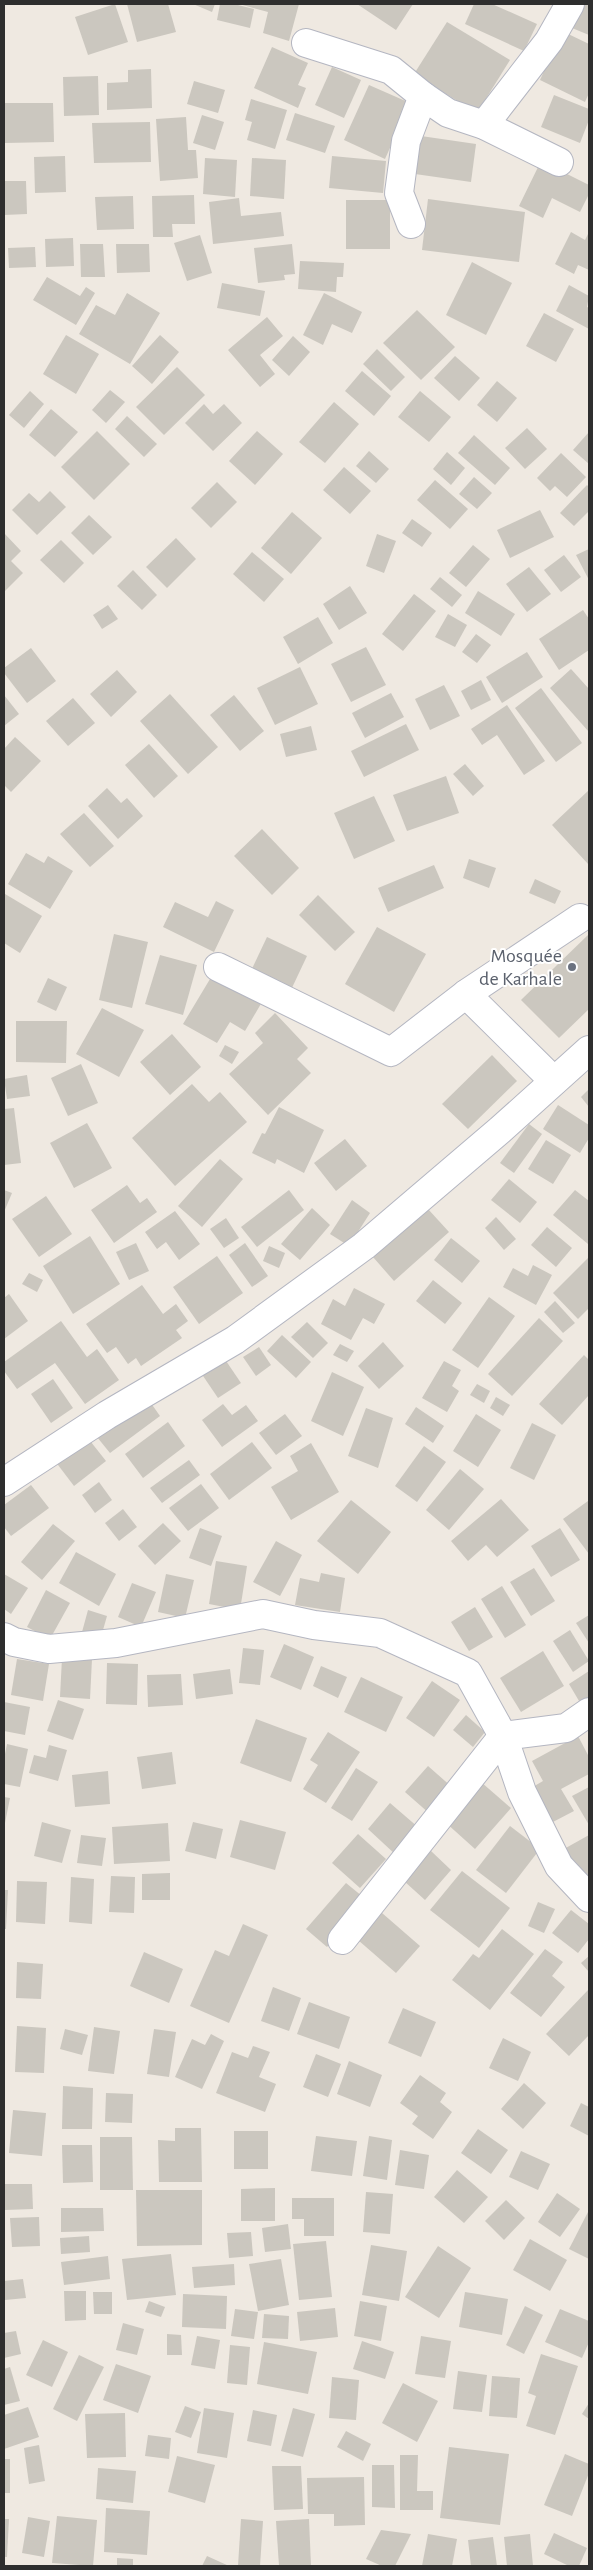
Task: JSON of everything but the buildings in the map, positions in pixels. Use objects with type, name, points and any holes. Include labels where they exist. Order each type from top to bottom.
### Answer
[{"type":"street","points":[[484,125],[549,41],[570,4]]},
{"type":"street","points":[[306,43],[391,70],[448,113],[484,125],[559,162]]},
{"type":"street","points":[[411,224],[399,193],[406,141],[423,96]]},
{"type":"street","points":[[218,967],[391,1052],[466,994],[580,918]]},
{"type":"street","points":[[466,994],[554,1081]]},
{"type":"street","points":[[4,1482],[107,1416],[235,1340],[364,1246],[589,1050]]},
{"type":"street","points":[[4,1637],[14,1642],[49,1649],[116,1643],[263,1614],[314,1625],[380,1633],[468,1673],[503,1736],[522,1792],[559,1866],[589,1898]]},
{"type":"street","points":[[342,1940],[503,1736],[566,1728],[589,1712]]},
{"type":"place","name":"Mosquée de Karhale","points":[[572,967]]}]
